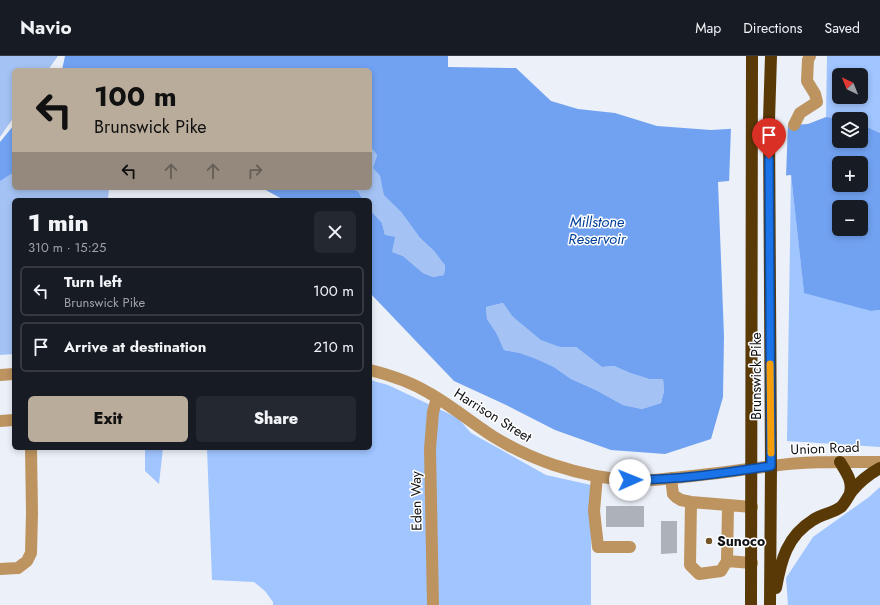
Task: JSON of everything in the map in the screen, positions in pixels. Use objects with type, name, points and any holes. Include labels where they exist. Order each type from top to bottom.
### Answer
[{"type":"highway","name":"Brunswick Pike","points":[[751,605],[752,56]]},
{"type":"highway","name":"Brunswick Pike","points":[[771,56],[769,120],[771,605]]},
{"type":"highway","points":[[771,605],[780,567],[790,543],[798,532],[807,524],[841,506],[848,498],[851,484],[840,462]]},
{"type":"highway","points":[[850,493],[866,476],[880,468]]},
{"type":"street","points":[[794,125],[800,113],[817,102],[815,94],[807,81],[808,60],[810,56]]},
{"type":"street","name":"Harrison Street","points":[[372,371],[404,381],[422,389],[438,398],[495,437],[524,453],[553,465],[597,476],[630,480],[672,478],[771,466]]},
{"type":"street","points":[[0,375],[12,374]]},
{"type":"street","name":"Eden Way","points":[[433,605],[430,449],[433,412],[438,398]]},
{"type":"street","points":[[0,421],[12,420]]},
{"type":"street","points":[[0,569],[18,568],[27,561],[31,553],[32,469],[30,450]]},
{"type":"street","name":"Union Road","points":[[771,466],[806,462],[880,462]]},
{"type":"street","points":[[597,476],[594,511],[598,547],[630,547]]},
{"type":"street","points":[[672,478],[673,494],[681,500],[752,508]]},
{"type":"street","points":[[691,502],[690,565],[699,574],[721,571],[727,561],[728,506]]},
{"type":"street","points":[[727,561],[752,562]]},
{"type":"shaded area","points":[[0,56],[58,56],[49,68],[12,68],[12,120],[0,137]]},
{"type":"shaded area","points":[[827,56],[880,56],[880,133],[868,127],[868,112],[832,112],[832,118],[826,117]]},
{"type":"shaded area","points":[[372,149],[377,155],[373,168],[380,176],[385,195],[401,212],[420,238],[445,264],[444,275],[433,277],[423,273],[403,256],[391,252],[382,223],[372,212],[372,198],[362,198],[358,191],[354,190],[372,190]]},
{"type":"shaded area","points":[[12,161],[12,190],[109,190],[108,198],[12,198],[12,354],[0,355],[0,166]]},
{"type":"shaded area","points":[[791,175],[804,292],[871,311],[880,310],[880,447],[787,441]]},
{"type":"shaded area","points":[[503,303],[512,316],[560,347],[576,347],[602,367],[614,366],[649,379],[663,378],[664,391],[661,403],[642,409],[623,405],[596,390],[571,379],[554,367],[520,353],[504,350],[497,334],[487,319],[486,307]]},
{"type":"shaded area","points":[[372,381],[388,385],[458,418],[471,433],[546,475],[591,485],[591,605],[273,605],[273,602],[265,591],[254,582],[212,580],[207,450],[372,450]]},
{"type":"shaded area","points":[[145,450],[163,450],[159,484],[145,471]]},
{"type":"shaded area","points":[[880,487],[880,605],[788,605],[786,578],[813,537],[869,497]]},
{"type":"water","name":"Millstone Reservoir","points":[[65,56],[448,56],[448,67],[516,68],[551,101],[578,109],[615,113],[657,126],[711,130],[808,124],[826,117],[832,118],[832,148],[868,148],[868,127],[880,133],[880,310],[871,311],[804,293],[791,175],[718,182],[724,336],[723,397],[711,439],[665,454],[611,450],[555,430],[454,381],[372,295],[372,212],[382,223],[385,235],[395,237],[392,252],[403,256],[423,273],[433,277],[444,275],[445,265],[434,251],[420,238],[401,212],[384,195],[380,176],[373,168],[377,155],[372,149],[372,68],[62,68]],"holes":[[[503,303],[512,316],[541,340],[560,347],[576,347],[602,367],[614,366],[649,379],[663,379],[664,391],[661,403],[642,409],[623,405],[596,390],[571,379],[554,367],[520,353],[504,350],[497,334],[487,319],[486,307]]]},
{"type":"water","points":[[12,127],[12,173],[0,181],[0,142]]},
{"type":"water","points":[[266,190],[354,190],[358,191],[362,198],[280,198]]},
{"type":"pier","points":[[788,123],[786,177],[729,183],[731,127]]},
{"type":"building","points":[[606,506],[644,506],[644,527],[606,527]]},
{"type":"building","points":[[661,521],[677,521],[677,553],[661,554]]},
{"type":"slow traffic","points":[[770,364],[771,453]]},
{"type":"place","name":"Sunoco","points":[[709,541]]},
{"type":"route","points":[[630,480],[686,477],[771,466],[769,159]]}]
